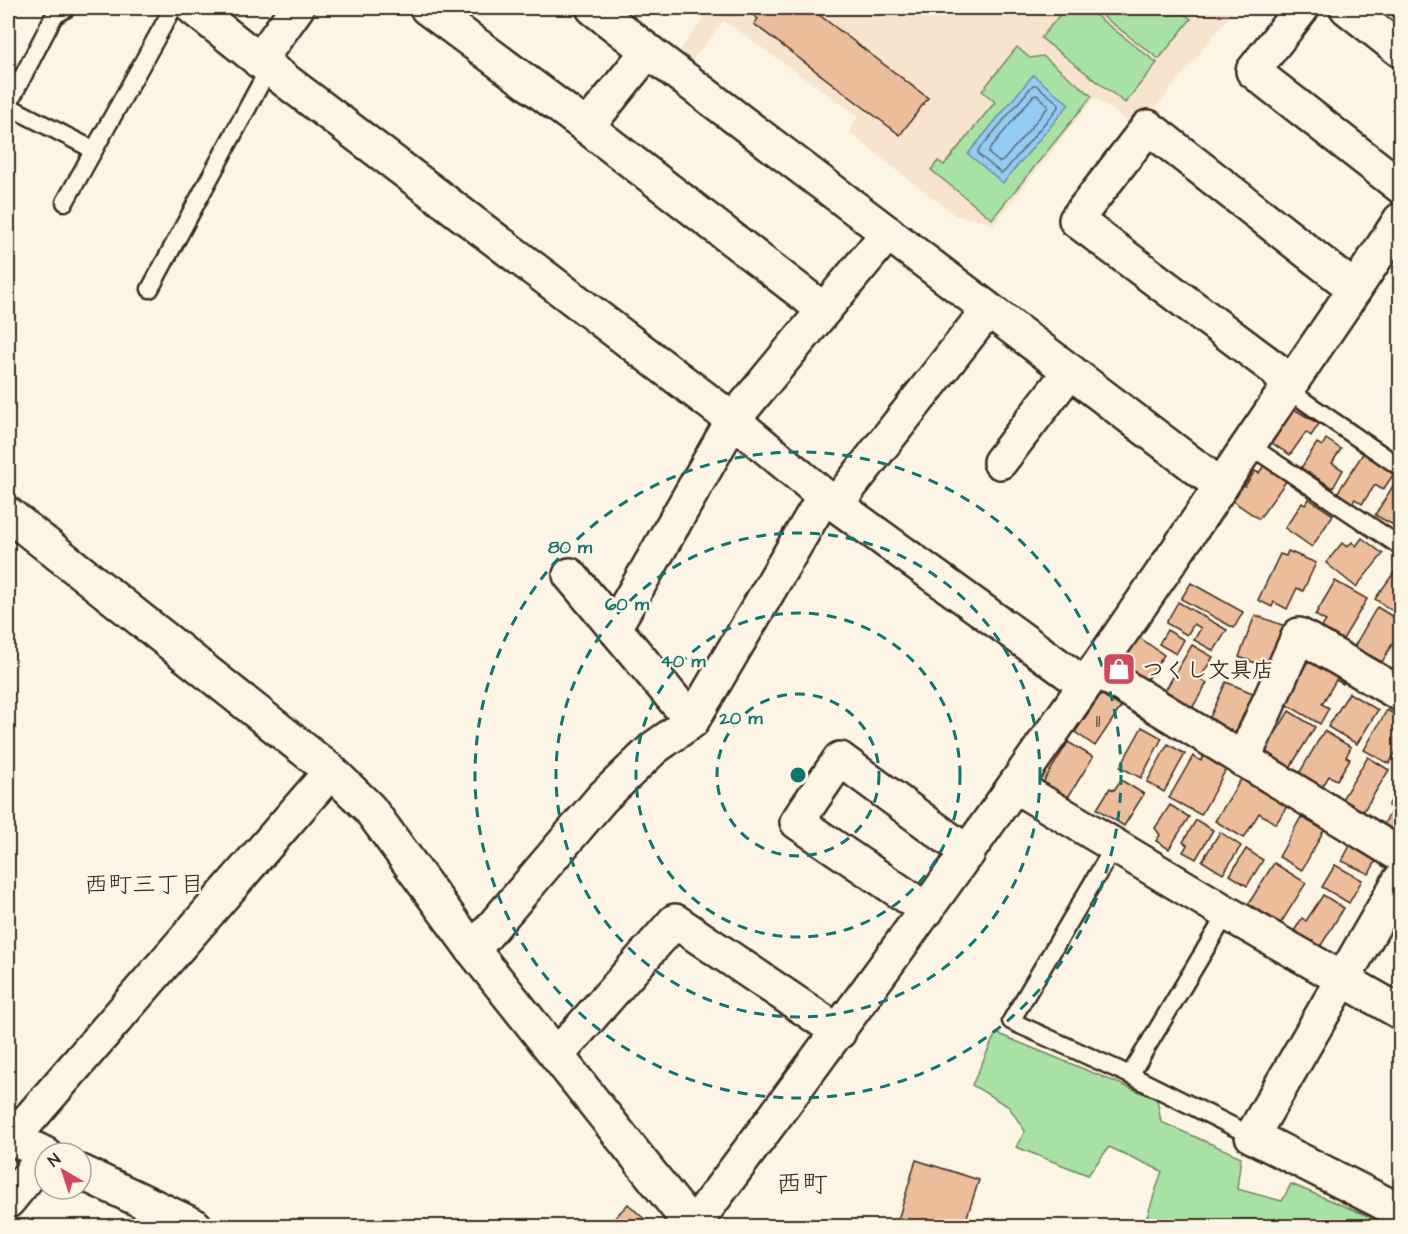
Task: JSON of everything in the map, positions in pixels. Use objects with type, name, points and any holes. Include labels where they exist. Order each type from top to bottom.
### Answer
[{"type":"street","points":[[193,8],[733,420],[830,500],[1091,678],[1243,760],[1401,855]]},
{"type":"street","points":[[264,64],[297,8]]},
{"type":"street","points":[[427,8],[587,127],[824,310]]},
{"type":"street","points":[[593,8],[1221,486]]},
{"type":"street","points":[[1302,8],[1253,71],[1401,186]]},
{"type":"street","points":[[1347,8],[1401,50]]},
{"type":"street","points":[[587,127],[648,51]]},
{"type":"street","points":[[1288,386],[1275,369],[1076,220],[1148,127],[1355,289]]},
{"type":"street","points":[[614,628],[733,420],[888,233]]},
{"type":"street","points":[[8,514],[332,771],[369,808],[473,950],[693,1227],[968,854],[1091,678],[1355,289],[1396,239]]},
{"type":"street","points":[[473,950],[602,798],[654,748],[692,721],[830,500],[988,310]]},
{"type":"street","points":[[1000,462],[1070,371]]},
{"type":"street","points":[[570,575],[692,721]]},
{"type":"street","points":[[1243,760],[1299,635],[1401,694]]},
{"type":"street","points":[[927,910],[797,822],[840,759],[968,854]]},
{"type":"street","points":[[33,1149],[10,1138],[332,771]]},
{"type":"street","points":[[1015,786],[1227,913],[1401,1012]]},
{"type":"street","points":[[1401,880],[1252,1136],[1401,1211]]},
{"type":"street","points":[[557,1055],[675,921],[839,1032]]},
{"type":"street","points":[[8,1201],[33,1170]]},
{"type":"street","points":[[93,1178],[176,1223]]},
{"type":"lane","points":[[67,8],[54,16],[8,105],[94,150]]},
{"type":"lane","points":[[65,202],[173,8]]},
{"type":"lane","points":[[150,289],[264,64]]},
{"type":"lane","points":[[1288,386],[1298,397],[1401,467]]},
{"type":"lane","points":[[1249,445],[1401,546]]},
{"type":"lane","points":[[1115,845],[1011,1021],[1130,1075],[1252,1136]]},
{"type":"lane","points":[[1130,1075],[1227,913]]},
{"type":"shaded area","points":[[689,8],[1236,8],[1138,130],[1095,97],[993,226],[983,220],[956,216],[849,133],[858,116],[724,21],[692,61],[679,51],[703,19]]},
{"type":"green space","points":[[1065,8],[1086,8],[1157,63],[1125,103],[1041,38]]},
{"type":"green space","points":[[1092,8],[1176,8],[1191,19],[1159,59]]},
{"type":"green space","points":[[1017,47],[1030,58],[1043,56],[1092,96],[992,219],[931,170],[938,161],[944,165],[995,102],[982,91]]},
{"type":"green space","points":[[996,1033],[1157,1099],[1161,1122],[1241,1157],[1237,1189],[1282,1201],[1291,1184],[1392,1226],[1144,1226],[1162,1171],[1109,1147],[1088,1175],[1016,1147],[1025,1131],[1009,1107],[972,1085]]},
{"type":"water","points":[[1033,75],[1069,104],[1003,183],[968,154]]},
{"type":"building","points":[[739,8],[810,8],[928,98],[900,135],[754,24],[758,19]]},
{"type":"building","points":[[1294,409],[1319,424],[1311,436],[1306,432],[1290,455],[1272,443]]},
{"type":"building","points":[[1326,439],[1341,449],[1332,463],[1343,470],[1333,488],[1301,468],[1317,443],[1322,446]]},
{"type":"building","points":[[1364,452],[1395,472],[1383,490],[1375,485],[1362,504],[1355,499],[1351,505],[1336,495]]},
{"type":"building","points":[[1264,465],[1287,480],[1259,519],[1227,497],[1237,481],[1245,486],[1255,471],[1259,473]]},
{"type":"building","points":[[1396,481],[1400,484],[1400,517],[1395,526],[1375,515]]},
{"type":"building","points":[[1309,499],[1333,515],[1312,547],[1285,528],[1302,503],[1305,505]]},
{"type":"building","points":[[1362,538],[1383,554],[1356,587],[1326,563],[1342,543],[1347,547],[1352,542],[1356,546]]},
{"type":"building","points":[[1288,551],[1316,563],[1303,591],[1297,588],[1287,609],[1274,602],[1272,607],[1258,600],[1280,554],[1286,556]]},
{"type":"building","points":[[1398,567],[1400,569],[1400,616],[1375,599]]},
{"type":"building","points":[[1335,581],[1367,599],[1342,641],[1321,628],[1326,621],[1315,615]]},
{"type":"building","points":[[1191,583],[1243,612],[1234,628],[1181,599]]},
{"type":"building","points":[[1178,602],[1227,630],[1214,651],[1194,640],[1201,628],[1194,624],[1187,635],[1166,623]]},
{"type":"building","points":[[1377,607],[1400,621],[1400,630],[1382,662],[1354,647]]},
{"type":"building","points":[[1255,615],[1285,626],[1272,669],[1239,657]]},
{"type":"building","points":[[1167,630],[1184,640],[1176,654],[1159,644]]},
{"type":"building","points":[[1133,633],[1164,655],[1142,686],[1111,665]]},
{"type":"building","points":[[1192,645],[1213,657],[1200,679],[1207,683],[1191,710],[1163,694]]},
{"type":"building","points":[[1312,654],[1348,675],[1343,684],[1336,680],[1322,704],[1329,708],[1320,724],[1284,703]]},
{"type":"building","points":[[1226,682],[1255,694],[1237,737],[1207,724]]},
{"type":"building","points":[[1349,693],[1378,710],[1357,744],[1328,727]]},
{"type":"building","points":[[1101,694],[1121,707],[1095,746],[1075,732]]},
{"type":"building","points":[[1387,710],[1400,718],[1400,744],[1389,764],[1364,750]]},
{"type":"building","points":[[1289,711],[1315,727],[1288,771],[1262,755]]},
{"type":"building","points":[[1142,727],[1162,738],[1141,778],[1120,767]]},
{"type":"building","points":[[1324,731],[1351,747],[1346,757],[1350,759],[1337,780],[1329,776],[1320,791],[1297,777]]},
{"type":"building","points":[[1068,742],[1093,757],[1067,799],[1042,784]]},
{"type":"building","points":[[1168,744],[1185,754],[1164,792],[1147,782]]},
{"type":"building","points":[[1206,752],[1229,764],[1201,815],[1169,798],[1193,756],[1201,761]]},
{"type":"building","points":[[1368,757],[1389,770],[1363,812],[1342,799]]},
{"type":"building","points":[[1245,773],[1290,801],[1276,824],[1259,813],[1244,838],[1215,821]]},
{"type":"building","points":[[1121,780],[1144,794],[1124,826],[1097,809],[1110,788],[1114,790]]},
{"type":"building","points":[[1400,784],[1400,840],[1381,829],[1393,808],[1388,806]]},
{"type":"building","points":[[1170,805],[1189,817],[1169,849],[1156,841],[1160,835],[1155,828]]},
{"type":"building","points":[[1301,817],[1324,830],[1302,870],[1279,857]]},
{"type":"building","points":[[1196,820],[1213,830],[1196,859],[1183,852],[1187,845],[1183,842]]},
{"type":"building","points":[[1220,832],[1241,846],[1223,874],[1202,861]]},
{"type":"building","points":[[1354,838],[1381,851],[1369,874],[1342,861]]},
{"type":"building","points":[[1246,849],[1263,860],[1247,886],[1230,875]]},
{"type":"building","points":[[1274,863],[1306,883],[1279,926],[1247,906]]},
{"type":"building","points":[[1335,865],[1362,880],[1349,903],[1322,887]]},
{"type":"building","points":[[1323,895],[1344,908],[1320,947],[1294,931],[1302,918],[1306,921]]},
{"type":"building","points":[[916,1160],[979,1180],[964,1226],[919,1226],[898,1220]]},
{"type":"building","points":[[628,1204],[651,1225],[607,1226]]},
{"type":"place","name":"つくし文具店","points":[[1119,669]]},
{"type":"district","name":"西町三丁目","points":[[144,884]]},
{"type":"district","name":"西町","points":[[802,1183]]}]
